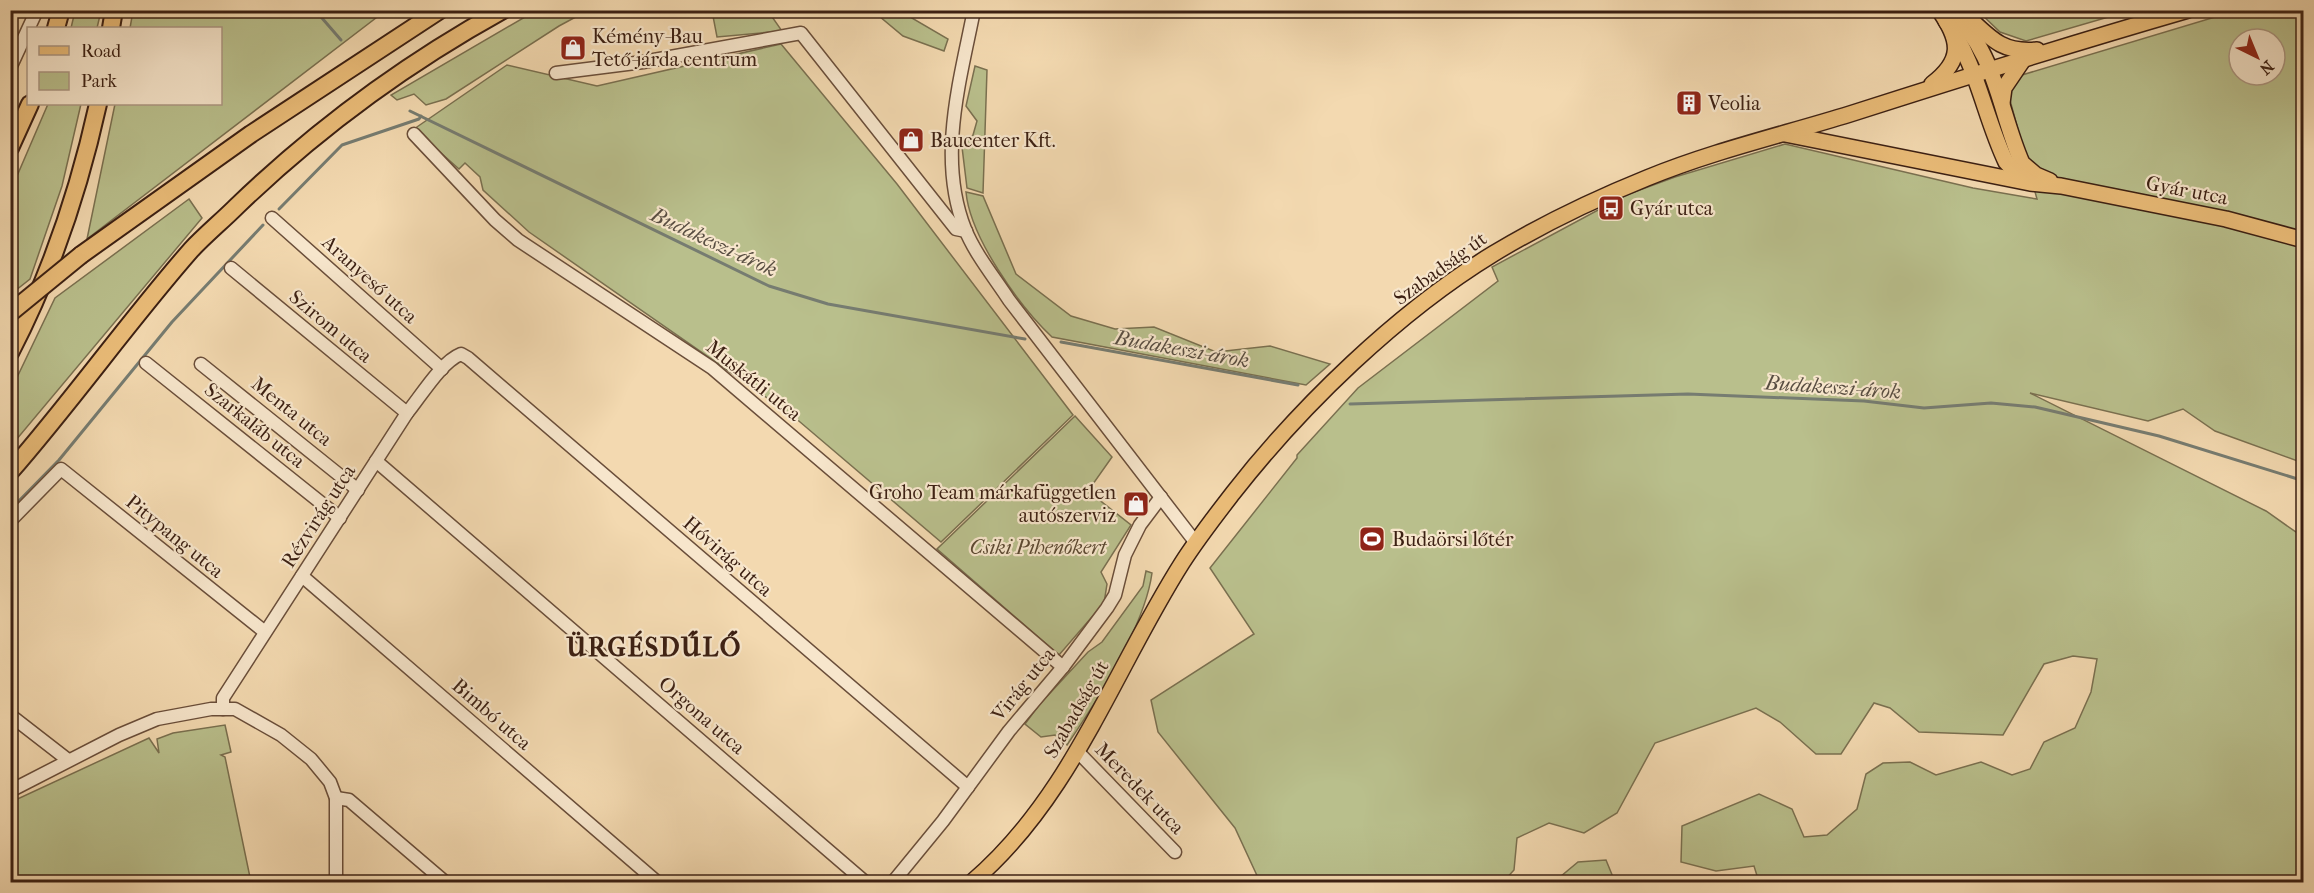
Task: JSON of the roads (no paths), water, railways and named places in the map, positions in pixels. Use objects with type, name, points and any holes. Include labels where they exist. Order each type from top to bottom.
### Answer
[{"type":"highway","points":[[56,27],[61,10]]},
{"type":"highway","points":[[111,27],[114,10]]},
{"type":"highway","points":[[10,312],[81,255],[251,134],[440,10]]},
{"type":"highway","points":[[10,472],[119,336],[193,249],[263,181],[342,115],[425,58],[503,10]]},
{"type":"highway","points":[[10,148],[30,105]]},
{"type":"highway","points":[[10,353],[45,278],[63,229],[98,105]]},
{"type":"main road","points":[[1948,13],[1995,43],[2025,51],[2055,49],[2188,10]]},
{"type":"main road","points":[[1948,13],[2007,162],[2016,173],[2030,183]]},
{"type":"main road","points":[[1926,89],[1954,63],[1956,48],[1948,13]]},
{"type":"main road","name":"Gyár utca","points":[[1948,13],[1972,34],[1990,70],[2022,163],[2036,175],[2061,186]]},
{"type":"main road","name":"Szabadság út","points":[[972,882],[1026,825],[1077,751],[1166,590],[1196,543],[1252,469],[1301,414],[1373,346],[1450,283],[1492,254],[1596,201],[1667,171],[2055,49]]},
{"type":"main road","points":[[2002,103],[2004,88],[2023,60]]},
{"type":"main road","points":[[1835,118],[1834,131],[1840,145]]},
{"type":"main road","name":"Gyár utca","points":[[1782,133],[2030,183],[2061,186],[2226,219],[2304,240]]},
{"type":"street","points":[[29,27],[37,10]]},
{"type":"street","points":[[974,10],[954,110],[952,135],[954,184],[966,231],[981,259],[1009,300],[1196,543]]},
{"type":"street","points":[[10,68],[27,31]]},
{"type":"street","points":[[556,73],[643,62],[801,33],[956,229],[966,231]]},
{"type":"street","name":"Muskátli utca","points":[[414,134],[495,220],[518,240],[712,368],[1063,667]]},
{"type":"street","name":"Aranyeső utca","points":[[273,219],[442,369]]},
{"type":"street","name":"Szirom utca","points":[[231,268],[407,413]]},
{"type":"street","name":"Rézvirág utca","points":[[223,709],[223,698],[407,413],[442,369],[454,357],[461,354]]},
{"type":"street","name":"Hóvirág utca","points":[[461,354],[968,787]]},
{"type":"street","name":"Szarkaláb utca","points":[[146,363],[340,518]]},
{"type":"street","name":"Menta utca","points":[[201,364],[358,490]]},
{"type":"street","name":"Orgona utca","points":[[376,461],[865,882]]},
{"type":"street","name":"Pitypang utca","points":[[10,521],[61,469],[265,632]]},
{"type":"street","name":"Virág utca","points":[[893,882],[944,822],[1010,731],[1063,667],[1115,595],[1125,555],[1140,525],[1161,497]]},
{"type":"street","name":"Bimbó utca","points":[[302,576],[657,882]]},
{"type":"street","points":[[10,791],[68,760],[158,719],[212,709],[235,709],[281,735],[311,759],[330,782],[336,798],[336,882]]},
{"type":"street","points":[[10,715],[68,760]]},
{"type":"street","name":"Meredek utca","points":[[1077,751],[1174,852]]},
{"type":"street","points":[[336,798],[349,800],[445,882]]},
{"type":"waterway","name":"Budakeszi-árok","points":[[315,10],[341,40]]},
{"type":"waterway","name":"Budakeszi-árok","points":[[410,111],[769,286],[828,304],[1025,339]]},
{"type":"waterway","points":[[279,209],[342,145],[419,119],[421,116]]},
{"type":"waterway","points":[[10,510],[59,460],[172,322],[263,225]]},
{"type":"waterway","name":"Budakeszi-árok","points":[[1061,342],[1298,385]]},
{"type":"waterway","name":"Budakeszi-árok","points":[[1350,404],[1688,394],[1864,401],[1924,408],[1991,403],[2035,407],[2159,436],[2304,481]]},
{"type":"place","name":"Kémény-Bau Tető-járda centrum","points":[[573,48]]},
{"type":"place","name":"Veolia","points":[[1689,103]]},
{"type":"place","name":"Baucenter Kft.","points":[[911,140]]},
{"type":"place","name":"Gyár utca","points":[[1611,208]]},
{"type":"place","name":"Groho Team márkafüggetlen autószerviz","points":[[1136,504]]},
{"type":"place","name":"Budaörsi lőtér","points":[[1372,539]]},
{"type":"district","name":"ÜRGÉSDŰLŐ","points":[[654,647]]},
{"type":"park label","name":"Csiki Pihenőkert","points":[[1038,547]]}]
